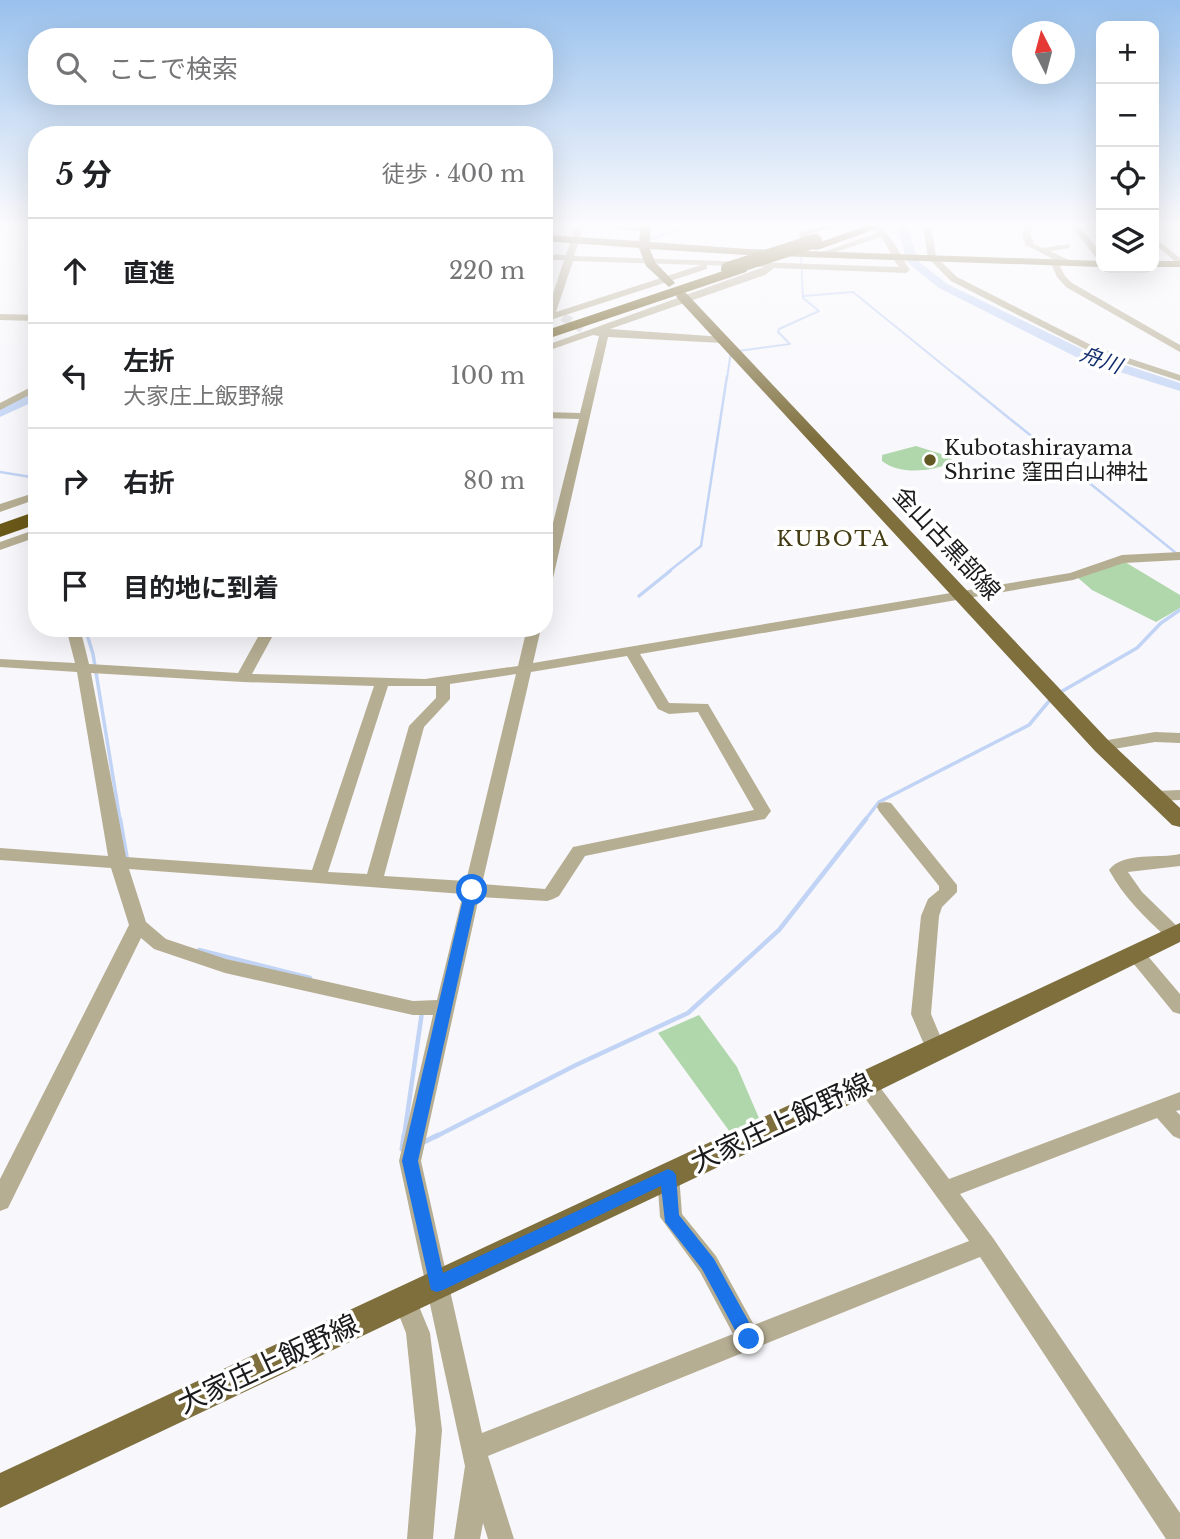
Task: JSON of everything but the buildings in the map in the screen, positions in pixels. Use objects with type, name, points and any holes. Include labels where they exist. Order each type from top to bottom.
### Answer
[{"type":"highway","points":[[553,319],[633,297]]},
{"type":"highway","points":[[553,333],[656,297]]},
{"type":"highway","points":[[0,523],[28,511]]},
{"type":"highway","points":[[0,531],[28,513]]},
{"type":"main road","name":"金山古黒部線","points":[[683,298],[1102,746],[1180,820]]},
{"type":"main road","name":"大家庄上飯野線","points":[[0,1491],[866,1084],[1177,933]]},
{"type":"street","points":[[553,315],[558,297]]},
{"type":"street","points":[[553,319],[619,297]]},
{"type":"street","points":[[605,330],[687,297]]},
{"type":"street","points":[[989,297],[1092,349],[1180,378]]},
{"type":"street","points":[[1090,297],[1180,349]]},
{"type":"street","points":[[0,317],[28,318]]},
{"type":"street","points":[[553,345],[586,330],[723,340]]},
{"type":"street","points":[[553,550],[605,330]]},
{"type":"street","points":[[0,407],[28,393]]},
{"type":"street","points":[[553,415],[586,416]]},
{"type":"street","points":[[0,508],[28,508]]},
{"type":"street","points":[[0,546],[28,536]]},
{"type":"street","points":[[0,663],[243,678],[382,683],[443,682],[1073,576],[1122,559],[1180,556]]},
{"type":"street","points":[[75,637],[118,863],[138,925],[160,944],[225,966],[414,1008],[444,1007]]},
{"type":"street","points":[[243,678],[265,637]]},
{"type":"street","points":[[420,1539],[429,1430],[418,1333],[410,1161],[532,637]]},
{"type":"street","points":[[0,854],[547,895],[553,892],[579,851],[759,815],[763,811],[703,707],[669,709],[663,706],[631,651]]},
{"type":"street","points":[[374,881],[417,726],[443,699],[443,682]]},
{"type":"street","points":[[318,877],[382,683]]},
{"type":"street","points":[[1102,746],[1155,737],[1180,738]]},
{"type":"street","points":[[1155,796],[1180,795]]},
{"type":"street","points":[[885,807],[948,885],[948,892],[934,904],[930,916],[921,1014],[936,1050]]},
{"type":"street","points":[[1177,933],[1136,897],[1124,883],[1118,870],[1124,866],[1180,860]]},
{"type":"street","points":[[0,1201],[138,925]]},
{"type":"street","points":[[1135,953],[1180,1007]]},
{"type":"street","points":[[866,1084],[985,1245],[1180,1536]]},
{"type":"street","points":[[945,1190],[1171,1105],[1180,1130]]},
{"type":"street","points":[[668,1175],[671,1217],[708,1264],[749,1339]]},
{"type":"street","points":[[476,1456],[749,1339],[985,1245]]},
{"type":"street","points":[[418,1293],[476,1456],[501,1539]]},
{"type":"street","points":[[467,1539],[476,1456]]},
{"type":"green space","points":[[916,446],[951,457],[952,462],[916,471],[897,468],[882,461],[882,455]]},
{"type":"green space","points":[[1125,562],[1180,595],[1180,608],[1156,622],[1092,590],[1077,577]]},
{"type":"green space","points":[[699,1015],[737,1067],[762,1125],[735,1139],[658,1033]]},
{"type":"waterway","points":[[738,351],[790,344],[778,332],[779,329],[819,311],[803,297]]},
{"type":"waterway","points":[[859,297],[959,378]]},
{"type":"waterway","name":"舟川","points":[[965,297],[1087,357],[1180,387]]},
{"type":"waterway","points":[[727,378],[731,352]]},
{"type":"waterway","points":[[668,572],[701,546],[727,376]]},
{"type":"waterway","points":[[957,376],[1176,553]]},
{"type":"waterway","points":[[0,413],[28,399]]},
{"type":"waterway","points":[[0,472],[28,477]]},
{"type":"waterway","points":[[639,596],[670,571]]},
{"type":"waterway","points":[[1059,693],[1137,648],[1161,623],[1180,610]]},
{"type":"waterway","points":[[88,637],[93,654],[120,820]]},
{"type":"waterway","points":[[865,820],[879,802],[1029,725],[1050,700]]},
{"type":"waterway","points":[[120,819],[127,860]]},
{"type":"waterway","points":[[435,1137],[576,1065],[688,1013],[779,930],[866,819]]},
{"type":"waterway","points":[[199,950],[310,978]]},
{"type":"waterway","points":[[404,1137],[422,1012]]},
{"type":"waterway","points":[[402,1149],[404,1135]]},
{"type":"waterway","points":[[422,1143],[438,1135]]},
{"type":"tunnel","points":[[563,317],[583,329]]},
{"type":"place","name":"Kubotashirayama Shrine 窪田白山神社","points":[[930,460]]},
{"type":"district","name":"KUBOTA","points":[[833,539]]},
{"type":"route","points":[[472,890],[410,1161],[437,1284],[668,1175],[671,1217],[708,1264],[749,1339]]}]
